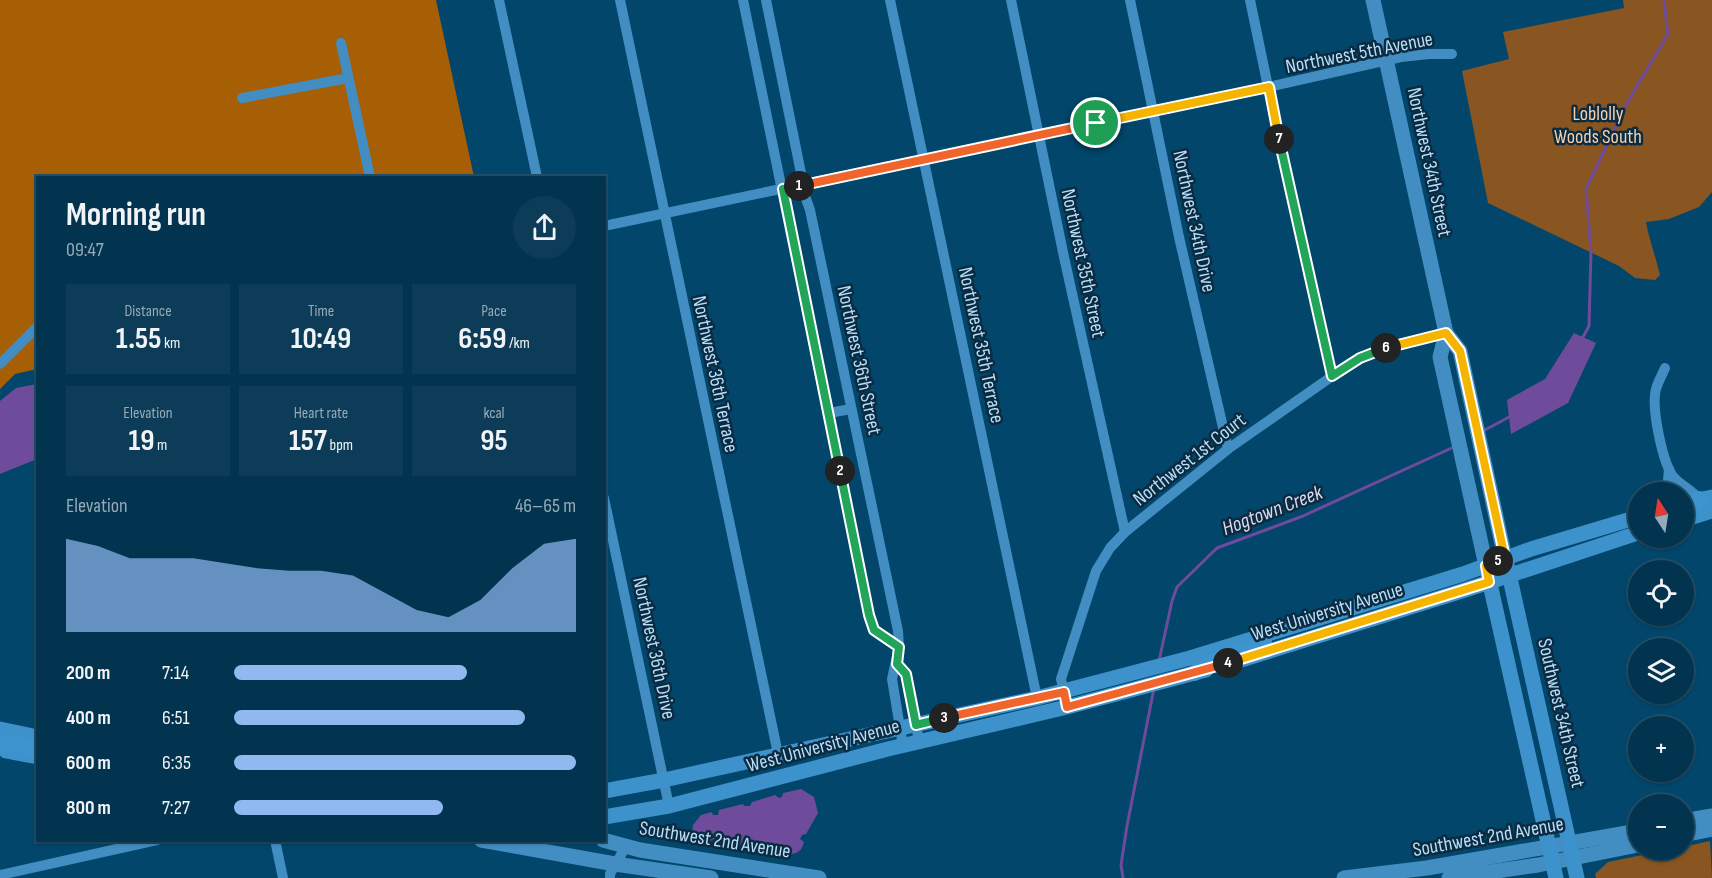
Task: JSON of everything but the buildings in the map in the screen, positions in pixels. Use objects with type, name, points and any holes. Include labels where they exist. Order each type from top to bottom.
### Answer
[{"type":"highway","points":[[1192,665],[1258,646],[1264,641],[1264,635]]},
{"type":"highway","points":[[0,745],[8,743],[36,748]]},
{"type":"main road","name":"Northwest 34th Street","points":[[1373,0],[1446,333],[1460,351],[1505,558]]},
{"type":"main road","name":"Northwest 34th Street","points":[[1446,333],[1440,357],[1486,566]]},
{"type":"main road","points":[[1694,517],[1712,511]]},
{"type":"main road","name":"West University Avenue","points":[[1264,635],[1628,520]]},
{"type":"main road","name":"West University Avenue","points":[[606,817],[669,806],[903,746],[1192,665],[1270,651],[1628,536]]},
{"type":"main road","name":"Southwest 34th Street","points":[[1505,558],[1578,878]]},
{"type":"main road","points":[[1486,566],[1556,878]]},
{"type":"main road","name":"West University Avenue","points":[[606,791],[1037,698],[1066,699]]},
{"type":"main road","points":[[0,729],[36,737]]},
{"type":"main road","points":[[0,749],[36,757]]},
{"type":"main road","points":[[1694,819],[1712,816]]},
{"type":"main road","points":[[1694,833],[1712,829]]},
{"type":"main road","name":"Southwest 2nd Avenue","points":[[1572,851],[1628,834]]},
{"type":"main road","name":"Southwest 2nd Avenue","points":[[606,841],[640,850],[810,877]]},
{"type":"main road","name":"Southwest 2nd Avenue","points":[[490,842],[613,871],[711,878]]},
{"type":"main road","name":"Southwest 2nd Avenue","points":[[1344,878],[1628,846]]},
{"type":"main road","name":"Southwest 2nd Avenue","points":[[1449,878],[1551,854]]},
{"type":"street","points":[[499,0],[537,176]]},
{"type":"street","name":"Northwest 36th Terrace","points":[[620,0],[778,754]]},
{"type":"street","points":[[743,0],[869,615],[874,630],[899,647]]},
{"type":"street","name":"Northwest 36th Street","points":[[766,0],[801,173],[801,185],[810,210],[898,631],[897,664],[892,679],[903,746]]},
{"type":"street","name":"Northwest 35th Terrace","points":[[890,0],[1037,698]]},
{"type":"street","name":"Northwest 35th Street","points":[[1011,0],[1125,532]]},
{"type":"street","name":"Northwest 34th Drive","points":[[1130,0],[1179,237],[1228,449]]},
{"type":"street","points":[[1250,0],[1332,376]]},
{"type":"street","points":[[341,43],[370,176]]},
{"type":"street","name":"Northwest 5th Avenue","points":[[606,226],[1386,61],[1430,54],[1452,54]]},
{"type":"street","points":[[242,99],[348,78]]},
{"type":"street","points":[[0,364],[36,328]]},
{"type":"street","name":"Northwest 1st Court","points":[[1066,699],[1061,678],[1096,571],[1110,548],[1125,532],[1228,449],[1351,363],[1374,352],[1446,333]]},
{"type":"street","points":[[1665,368],[1656,391],[1655,416],[1669,469],[1677,481],[1692,490],[1698,500]]},
{"type":"street","points":[[829,413],[851,409]]},
{"type":"street","points":[[1668,482],[1669,469]]},
{"type":"street","name":"Northwest 36th Drive","points":[[606,507],[669,806]]},
{"type":"street","points":[[897,664],[906,674],[919,741]]},
{"type":"street","points":[[0,874],[148,842]]},
{"type":"street","points":[[276,842],[284,878]]},
{"type":"street","points":[[613,871],[626,846]]},
{"type":"green space","name":"Loblolly Woods South","points":[[1623,0],[1712,0],[1712,192],[1699,207],[1669,219],[1646,222],[1660,275],[1655,280],[1635,278],[1619,266],[1488,203],[1462,71],[1509,59],[1503,32],[1624,8]]},
{"type":"green space","points":[[1710,841],[1712,878],[1596,878],[1595,874],[1608,862],[1628,858],[1628,860],[1694,860],[1694,845]]},
{"type":"shaded area","points":[[0,0],[436,0],[474,176],[36,176],[36,369],[15,374],[0,389]]},
{"type":"shaded area","points":[[1574,333],[1596,343],[1568,403],[1511,434],[1507,400],[1545,379]]},
{"type":"shaded area","points":[[36,384],[36,459],[0,474],[0,401],[16,388]]},
{"type":"shaded area","points":[[801,789],[814,797],[818,813],[806,834],[802,835],[800,839],[804,842],[798,852],[788,854],[780,853],[776,849],[773,852],[749,849],[746,844],[741,847],[716,844],[713,839],[708,843],[694,835],[693,825],[701,815],[712,812],[713,815],[718,815],[719,810],[743,804],[750,806],[752,802],[775,795],[779,798],[783,793]]},
{"type":"waterway","points":[[1582,339],[1589,326],[1591,252],[1586,189],[1627,103],[1668,34],[1664,0]]},
{"type":"waterway","name":"Hogtown Creek","points":[[1483,431],[1511,416]]},
{"type":"waterway","name":"Hogtown Creek","points":[[1159,661],[1177,587],[1217,548],[1303,516],[1456,446]]},
{"type":"waterway","name":"Hogtown Creek","points":[[1123,878],[1121,865],[1127,826],[1154,688]]},
{"type":"route","points":[[1269,87],[1332,376],[1351,363],[1374,352],[1446,333],[1460,351],[1505,558],[1486,566],[1489,582],[1244,659],[1067,707],[1064,692],[916,725],[906,674],[897,664],[899,647],[874,630],[869,615],[783,189],[1096,123],[1269,87]]}]
